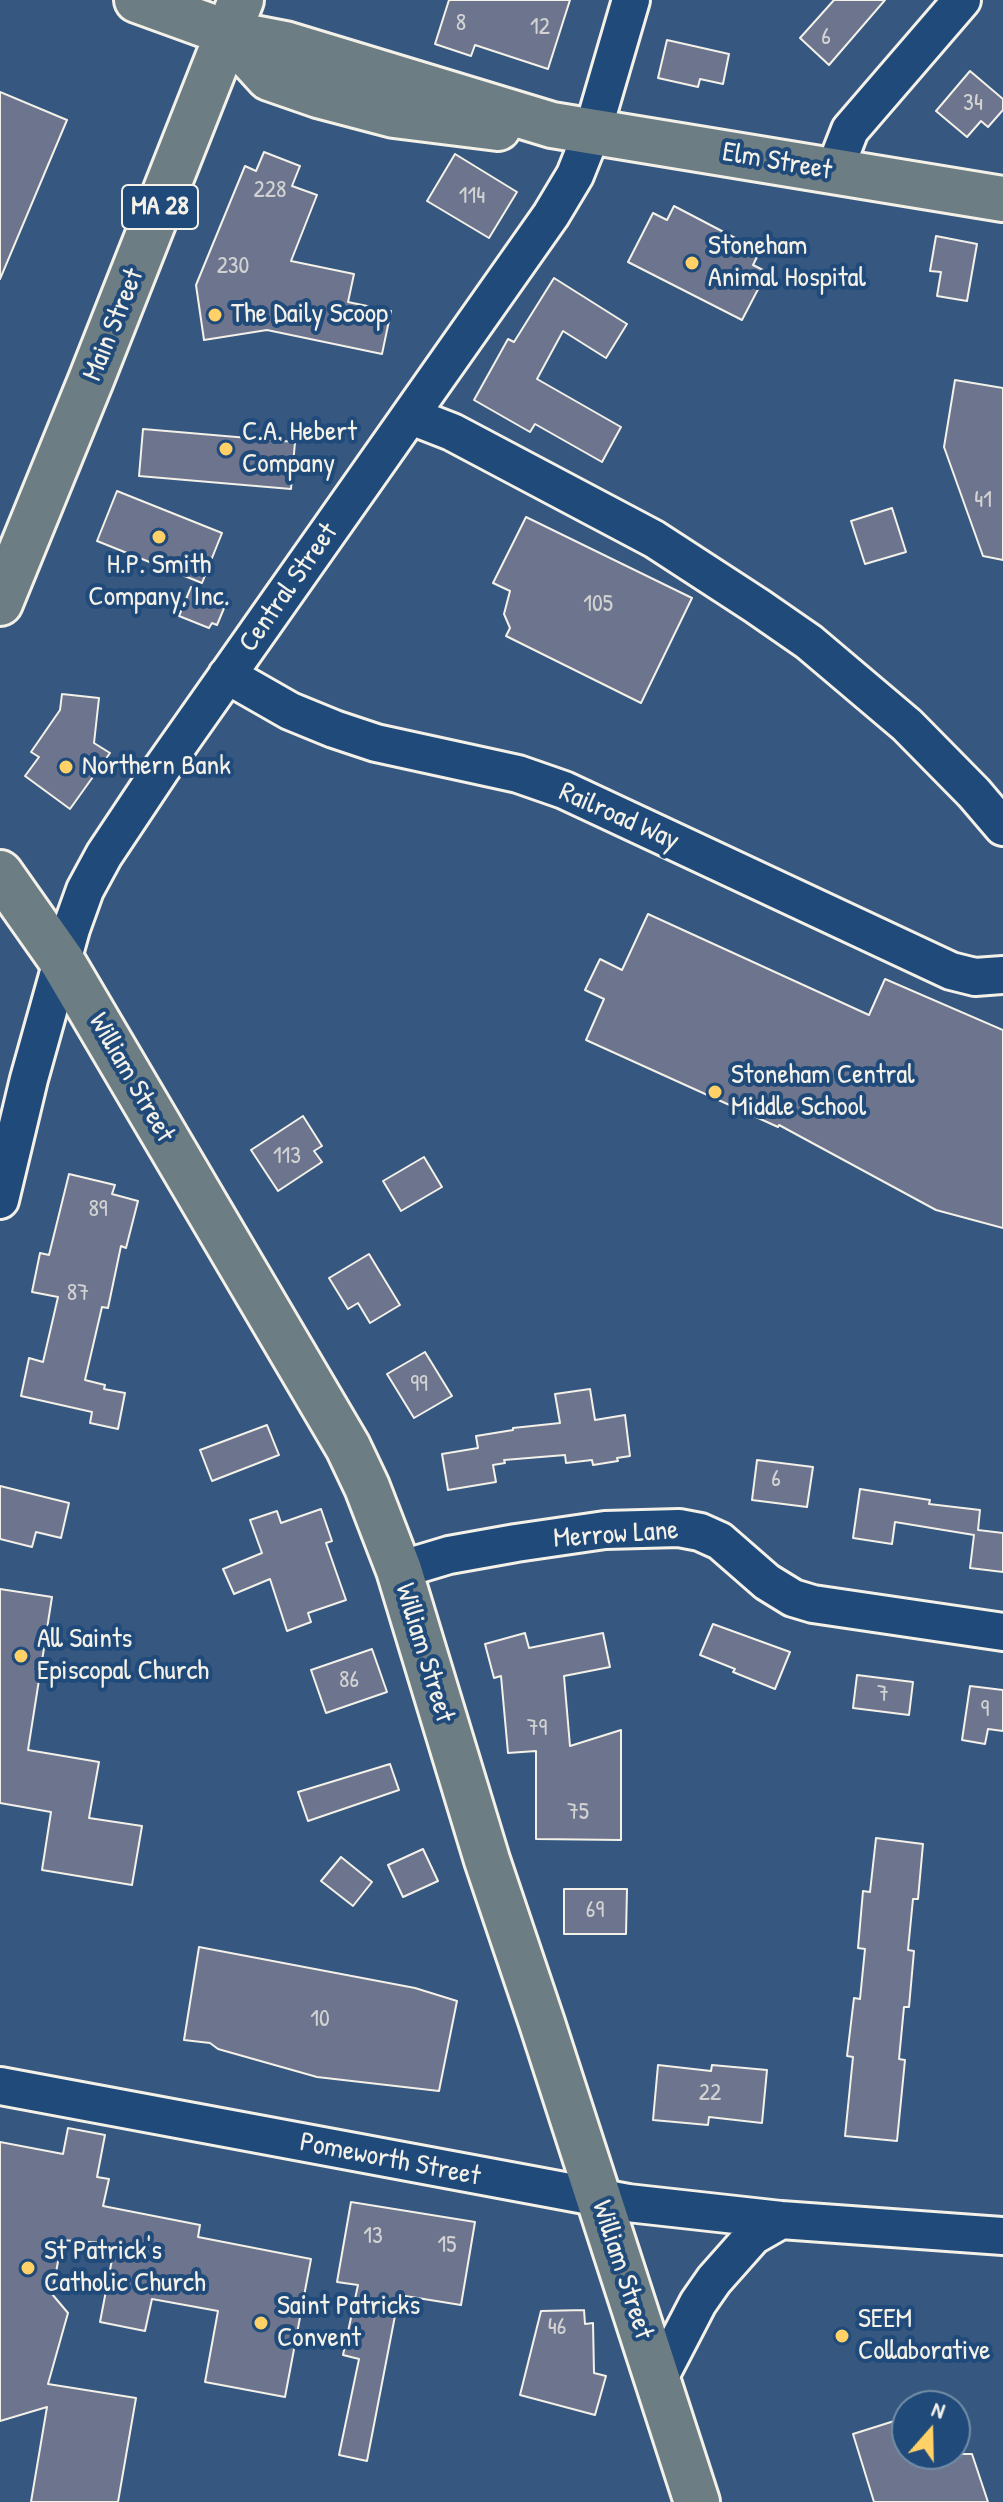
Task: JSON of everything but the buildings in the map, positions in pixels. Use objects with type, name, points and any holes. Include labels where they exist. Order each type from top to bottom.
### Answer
[{"type":"main road","name":"Elm Street","points":[[137,0],[235,16],[285,44],[572,128],[1003,199]]},
{"type":"main road","name":"Main Street","points":[[1,599],[235,16]]},
{"type":"main road","name":"William Street","points":[[0,873],[17,909],[62,961],[348,1447],[367,1487],[399,1570],[487,1860],[697,2502]]},
{"type":"street","name":"Central Street","points":[[0,1200],[62,961],[85,890],[104,855],[227,675],[551,215],[575,175],[572,128],[631,0]]},
{"type":"street","points":[[834,171],[850,130],[962,0]]},
{"type":"street","points":[[411,416],[452,432],[654,539],[809,642],[907,725],[1003,827]]},
{"type":"street","name":"Railroad Way","points":[[227,675],[290,711],[334,729],[376,743],[518,774],[564,790],[951,971],[975,977],[1003,975]]},
{"type":"street","name":"Merrow Lane","points":[[399,1570],[449,1555],[516,1543],[605,1530],[679,1528],[700,1532],[720,1541],[767,1582],[793,1598],[813,1604],[1003,1632]]},
{"type":"street","name":"Pomeworth Street","points":[[0,2086],[599,2198],[781,2220],[1003,2236]]},
{"type":"street","points":[[658,2380],[698,2303],[719,2273],[753,2236],[781,2220]]},
{"type":"place","name":"Stoneham Animal Hospital","points":[[692,263]]},
{"type":"place","name":"The Daily Scoop","points":[[215,315]]},
{"type":"place","name":"C.A. Hebert Company","points":[[226,449]]},
{"type":"place","name":"H.P. Smith Company, Inc.","points":[[159,537]]},
{"type":"place","name":"Northern Bank","points":[[66,767]]},
{"type":"place","name":"Stoneham Central Middle School","points":[[715,1092]]},
{"type":"place","name":"All Saints Episcopal Church","points":[[21,1656]]},
{"type":"place","name":"St Patrick's Catholic Church","points":[[28,2268]]},
{"type":"place","name":"Saint Patricks Convent","points":[[261,2323]]},
{"type":"place","name":"SEEM Collaborative","points":[[842,2336]]}]
